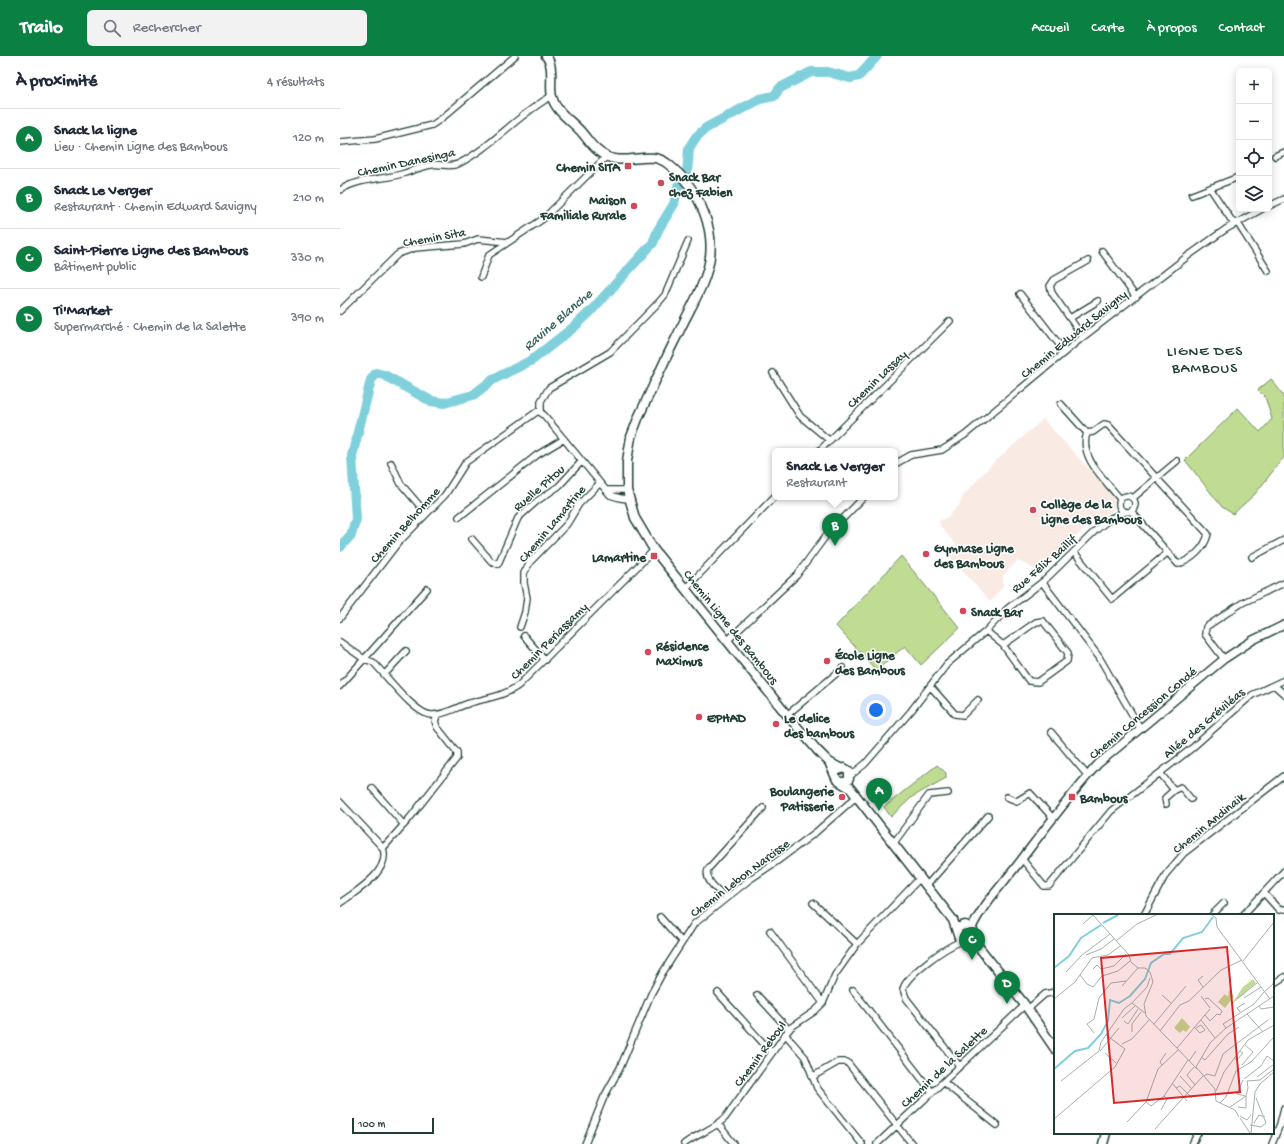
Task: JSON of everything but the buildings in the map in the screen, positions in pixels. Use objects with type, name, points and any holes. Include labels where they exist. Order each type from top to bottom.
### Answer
[{"type":"main road","points":[[546,56],[550,65],[552,96],[559,109],[583,134],[590,144],[606,157]]},
{"type":"main road","name":"Chemin Ligne des Bambous","points":[[606,157],[617,161],[656,158],[672,168],[695,193],[704,210],[711,242],[707,274],[634,427],[627,461],[628,494],[635,518],[654,550],[728,640],[787,716],[841,774],[856,798],[921,877],[953,920],[957,932]]},
{"type":"main road","points":[[841,774],[846,782],[850,777]]},
{"type":"main road","name":"Chemin Ligne des Bambous","points":[[850,777],[850,788]]},
{"type":"main road","points":[[953,920],[970,928],[978,946],[1026,1007],[1054,1048]]},
{"type":"main road","points":[[970,928],[959,927],[957,932],[959,938],[978,946]]},
{"type":"main road","points":[[964,941],[971,940],[970,928]]},
{"type":"main road","points":[[1103,1144],[1106,1134]]},
{"type":"street","points":[[340,142],[376,139],[432,125],[515,56]]},
{"type":"street","name":"Chemin Danesinga","points":[[340,190],[356,183],[402,174],[415,168],[433,164],[446,166],[456,164],[475,153],[527,112],[552,96]]},
{"type":"street","points":[[1275,156],[1284,152]]},
{"type":"street","points":[[481,277],[489,255],[547,216],[606,157]]},
{"type":"street","points":[[1192,195],[1236,178]]},
{"type":"street","points":[[1210,188],[1236,223],[1268,272]]},
{"type":"street","points":[[1272,205],[1284,199]]},
{"type":"street","name":"Chemin Edward Savigny","points":[[898,462],[911,455],[942,450],[965,435],[1083,337],[1215,235],[1256,212]]},
{"type":"street","name":"Chemin Sita","points":[[340,311],[398,254],[415,248],[464,244],[478,239],[508,242]]},
{"type":"street","points":[[628,494],[614,497],[606,490],[543,413],[541,401],[549,388],[610,352],[659,302],[665,295],[688,240]]},
{"type":"street","points":[[1102,251],[1136,297]]},
{"type":"street","points":[[1083,337],[1052,293],[1050,286],[1054,280],[1088,261]]},
{"type":"street","points":[[1020,294],[1065,352]]},
{"type":"street","points":[[1070,318],[1098,301]]},
{"type":"street","name":"Chemin Lassay","points":[[822,448],[950,321]]},
{"type":"street","points":[[773,373],[800,416],[829,440]]},
{"type":"street","points":[[1061,404],[1087,433]]},
{"type":"street","name":"Chemin Belhomme","points":[[340,618],[398,544],[426,513],[445,495],[459,470],[470,457],[538,411],[543,413]]},
{"type":"street","points":[[1106,423],[1208,534],[1206,542],[1188,562],[1178,564],[1128,512],[1119,506],[1120,499],[1089,460],[1085,440],[1087,433],[1093,432],[1106,423]]},
{"type":"street","points":[[459,517],[537,455],[564,439]]},
{"type":"street","points":[[1133,498],[1156,477],[1177,461]]},
{"type":"street","name":"Ruelle Pitou","points":[[472,539],[491,562],[498,564],[518,518],[537,501],[559,486],[582,462]]},
{"type":"street","points":[[391,464],[401,484],[426,513]]},
{"type":"street","name":"Chemin Lamartine","points":[[520,627],[527,598],[524,583],[524,572],[530,562],[567,524],[579,504],[600,483]]},
{"type":"street","points":[[1120,499],[1126,495],[1133,498]]},
{"type":"street","points":[[1128,512],[1135,505],[1133,498]]},
{"type":"street","points":[[686,588],[772,499]]},
{"type":"street","points":[[728,640],[797,575],[825,537],[861,500]]},
{"type":"street","name":"Rue Félix Baillif","points":[[850,777],[912,711],[947,664],[986,631],[1007,609],[1042,582],[1111,518],[1119,506]]},
{"type":"street","name":"Rue Félix Baillif","points":[[1111,518],[1128,512]]},
{"type":"street","points":[[1252,557],[1284,540]]},
{"type":"street","name":"Chemin Periassamy","points":[[438,714],[513,690],[545,660],[654,550]]},
{"type":"street","points":[[1074,552],[1112,599],[1167,553]]},
{"type":"street","points":[[1042,582],[1099,656],[1140,728]]},
{"type":"street","points":[[1224,659],[1205,634],[1206,627],[1242,603],[1284,584]]},
{"type":"street","points":[[340,686],[427,589]]},
{"type":"street","points":[[986,631],[1003,646],[1029,681],[1038,682],[1067,661],[1068,653],[1043,621],[1036,622],[1003,646]]},
{"type":"street","name":"Chemin Concession Condé","points":[[970,928],[1053,818],[1087,775],[1098,764],[1224,659],[1253,640],[1284,625]]},
{"type":"street","points":[[524,636],[545,660]]},
{"type":"street","points":[[340,642],[364,659],[374,662],[419,709],[428,715],[438,714],[435,721],[437,727],[457,752],[457,758],[404,825],[383,848]]},
{"type":"street","points":[[385,674],[406,651]]},
{"type":"street","points":[[787,716],[843,668]]},
{"type":"street","name":"Allée des Gréviléas","points":[[1022,859],[1044,886],[1049,886],[1083,847],[1104,818],[1192,748],[1252,695],[1284,680]]},
{"type":"street","points":[[1274,685],[1284,694]]},
{"type":"street","points":[[930,686],[955,714],[963,715],[978,700]]},
{"type":"street","points":[[1051,732],[1087,775]]},
{"type":"street","points":[[841,774],[861,766]]},
{"type":"street","name":"Allée des Gréviléas","points":[[1160,773],[1174,790],[1181,787],[1191,799]]},
{"type":"street","name":"Chemin Andinaik","points":[[1145,914],[1174,862],[1284,776]]},
{"type":"street","points":[[372,788],[404,825]]},
{"type":"street","points":[[1166,804],[1164,802],[1165,798],[1174,790]]},
{"type":"street","points":[[893,844],[929,795],[948,793]]},
{"type":"street","points":[[1007,797],[1017,801],[1028,794],[1032,794],[1053,818]]},
{"type":"street","name":"Chemin Lebon Narcisse","points":[[586,1144],[604,1096],[620,1068],[651,994],[663,972],[697,920],[816,832],[856,798]]},
{"type":"street","points":[[340,802],[383,848],[385,855],[383,864],[373,877],[340,903]]},
{"type":"street","points":[[726,898],[708,879],[706,874],[708,869],[762,808]]},
{"type":"street","points":[[927,885],[988,816]]},
{"type":"street","points":[[1244,914],[1284,871]]},
{"type":"street","name":"Chemin Reboul","points":[[684,1144],[704,1130],[718,1124],[787,1032],[794,1024],[815,1012],[823,1003],[836,975],[858,944],[921,877]]},
{"type":"street","points":[[1264,893],[1279,910],[1284,909]]},
{"type":"street","points":[[813,903],[858,944]]},
{"type":"street","points":[[1213,914],[1224,903]]},
{"type":"street","points":[[660,917],[682,942]]},
{"type":"street","points":[[770,931],[823,1003]]},
{"type":"street","points":[[957,932],[950,945],[907,980],[903,989],[906,998],[960,1067]]},
{"type":"street","points":[[950,945],[964,941]]},
{"type":"street","points":[[1274,983],[1284,977]]},
{"type":"street","points":[[853,990],[932,1092]]},
{"type":"street","points":[[1026,1007],[1044,994],[1054,992]]},
{"type":"street","points":[[718,993],[772,1053]]},
{"type":"street","points":[[757,995],[806,1057],[817,1088],[862,1144]]},
{"type":"street","name":"Chemin de la Salette","points":[[877,1144],[1026,1007]]},
{"type":"street","points":[[812,1077],[838,1062],[847,1062],[912,1144]]},
{"type":"street","points":[[943,1082],[997,1125]]},
{"type":"street","points":[[1272,1144],[1282,1125],[1284,1108]]},
{"type":"street","points":[[718,1124],[734,1144]]},
{"type":"street","points":[[1192,1144],[1197,1134]]},
{"type":"shaded area","name":"Collège de la Ligne des Bambous","points":[[1043,419],[1106,488],[1114,499],[1114,507],[1111,512],[1095,520],[1064,547],[1040,573],[1017,561],[1003,576],[1003,586],[990,602],[950,556],[960,549],[940,526],[939,521],[948,517],[960,504],[963,496],[988,468]]},
{"type":"green space","points":[[1271,379],[1284,396],[1284,457],[1255,494],[1233,514],[1222,507],[1185,460],[1238,408],[1260,432],[1272,419],[1265,397],[1258,390]]},
{"type":"green space","points":[[901,556],[960,628],[921,665],[905,646],[876,670],[836,626]]},
{"type":"green space","points":[[937,765],[946,773],[946,778],[912,797],[891,817],[884,807]]},
{"type":"waterway","name":"Ravine Blanche","points":[[340,547],[351,535],[356,519],[352,456],[371,380],[376,373],[384,375],[431,401],[444,403],[473,395],[494,379],[532,360],[574,327],[590,312],[653,243],[658,230],[674,204],[678,186],[687,175],[689,148],[696,137],[706,128],[760,99],[774,96],[780,88],[811,72],[828,72],[850,78],[859,76],[877,56]]},
{"type":"place","name":"Chemin SITA","points":[[628,166]]},
{"type":"place","name":"Snack Bar chez Fabien","points":[[661,183]]},
{"type":"place","name":"Maison Familiale Rurale","points":[[634,206]]},
{"type":"place","name":"Collège de la Ligne des Bambous","points":[[1033,510]]},
{"type":"place","name":"Snack Le Verger","points":[[835,546]]},
{"type":"place","name":"Gymnase Ligne des Bambous","points":[[926,554]]},
{"type":"place","name":"Lamartine","points":[[654,556]]},
{"type":"place","name":"Snack Bar","points":[[963,611]]},
{"type":"place","name":"Résidence Maximus","points":[[648,652]]},
{"type":"place","name":"École Ligne des Bambous","points":[[827,661]]},
{"type":"place","name":"EPHAD","points":[[699,717]]},
{"type":"place","name":"Le delice des bambous","points":[[776,724]]},
{"type":"place","name":"Boulangerie Patisserie","points":[[842,797]]},
{"type":"place","name":"Bambous","points":[[1072,797]]},
{"type":"place","name":"Snack la ligne","points":[[879,811]]},
{"type":"place","name":"Saint-Pierre Ligne des Bambous","points":[[972,960]]},
{"type":"place","name":"Ti'Market","points":[[1007,1004]]},
{"type":"district","name":"LIGNE DES BAMBOUS","points":[[1205,358]]}]
